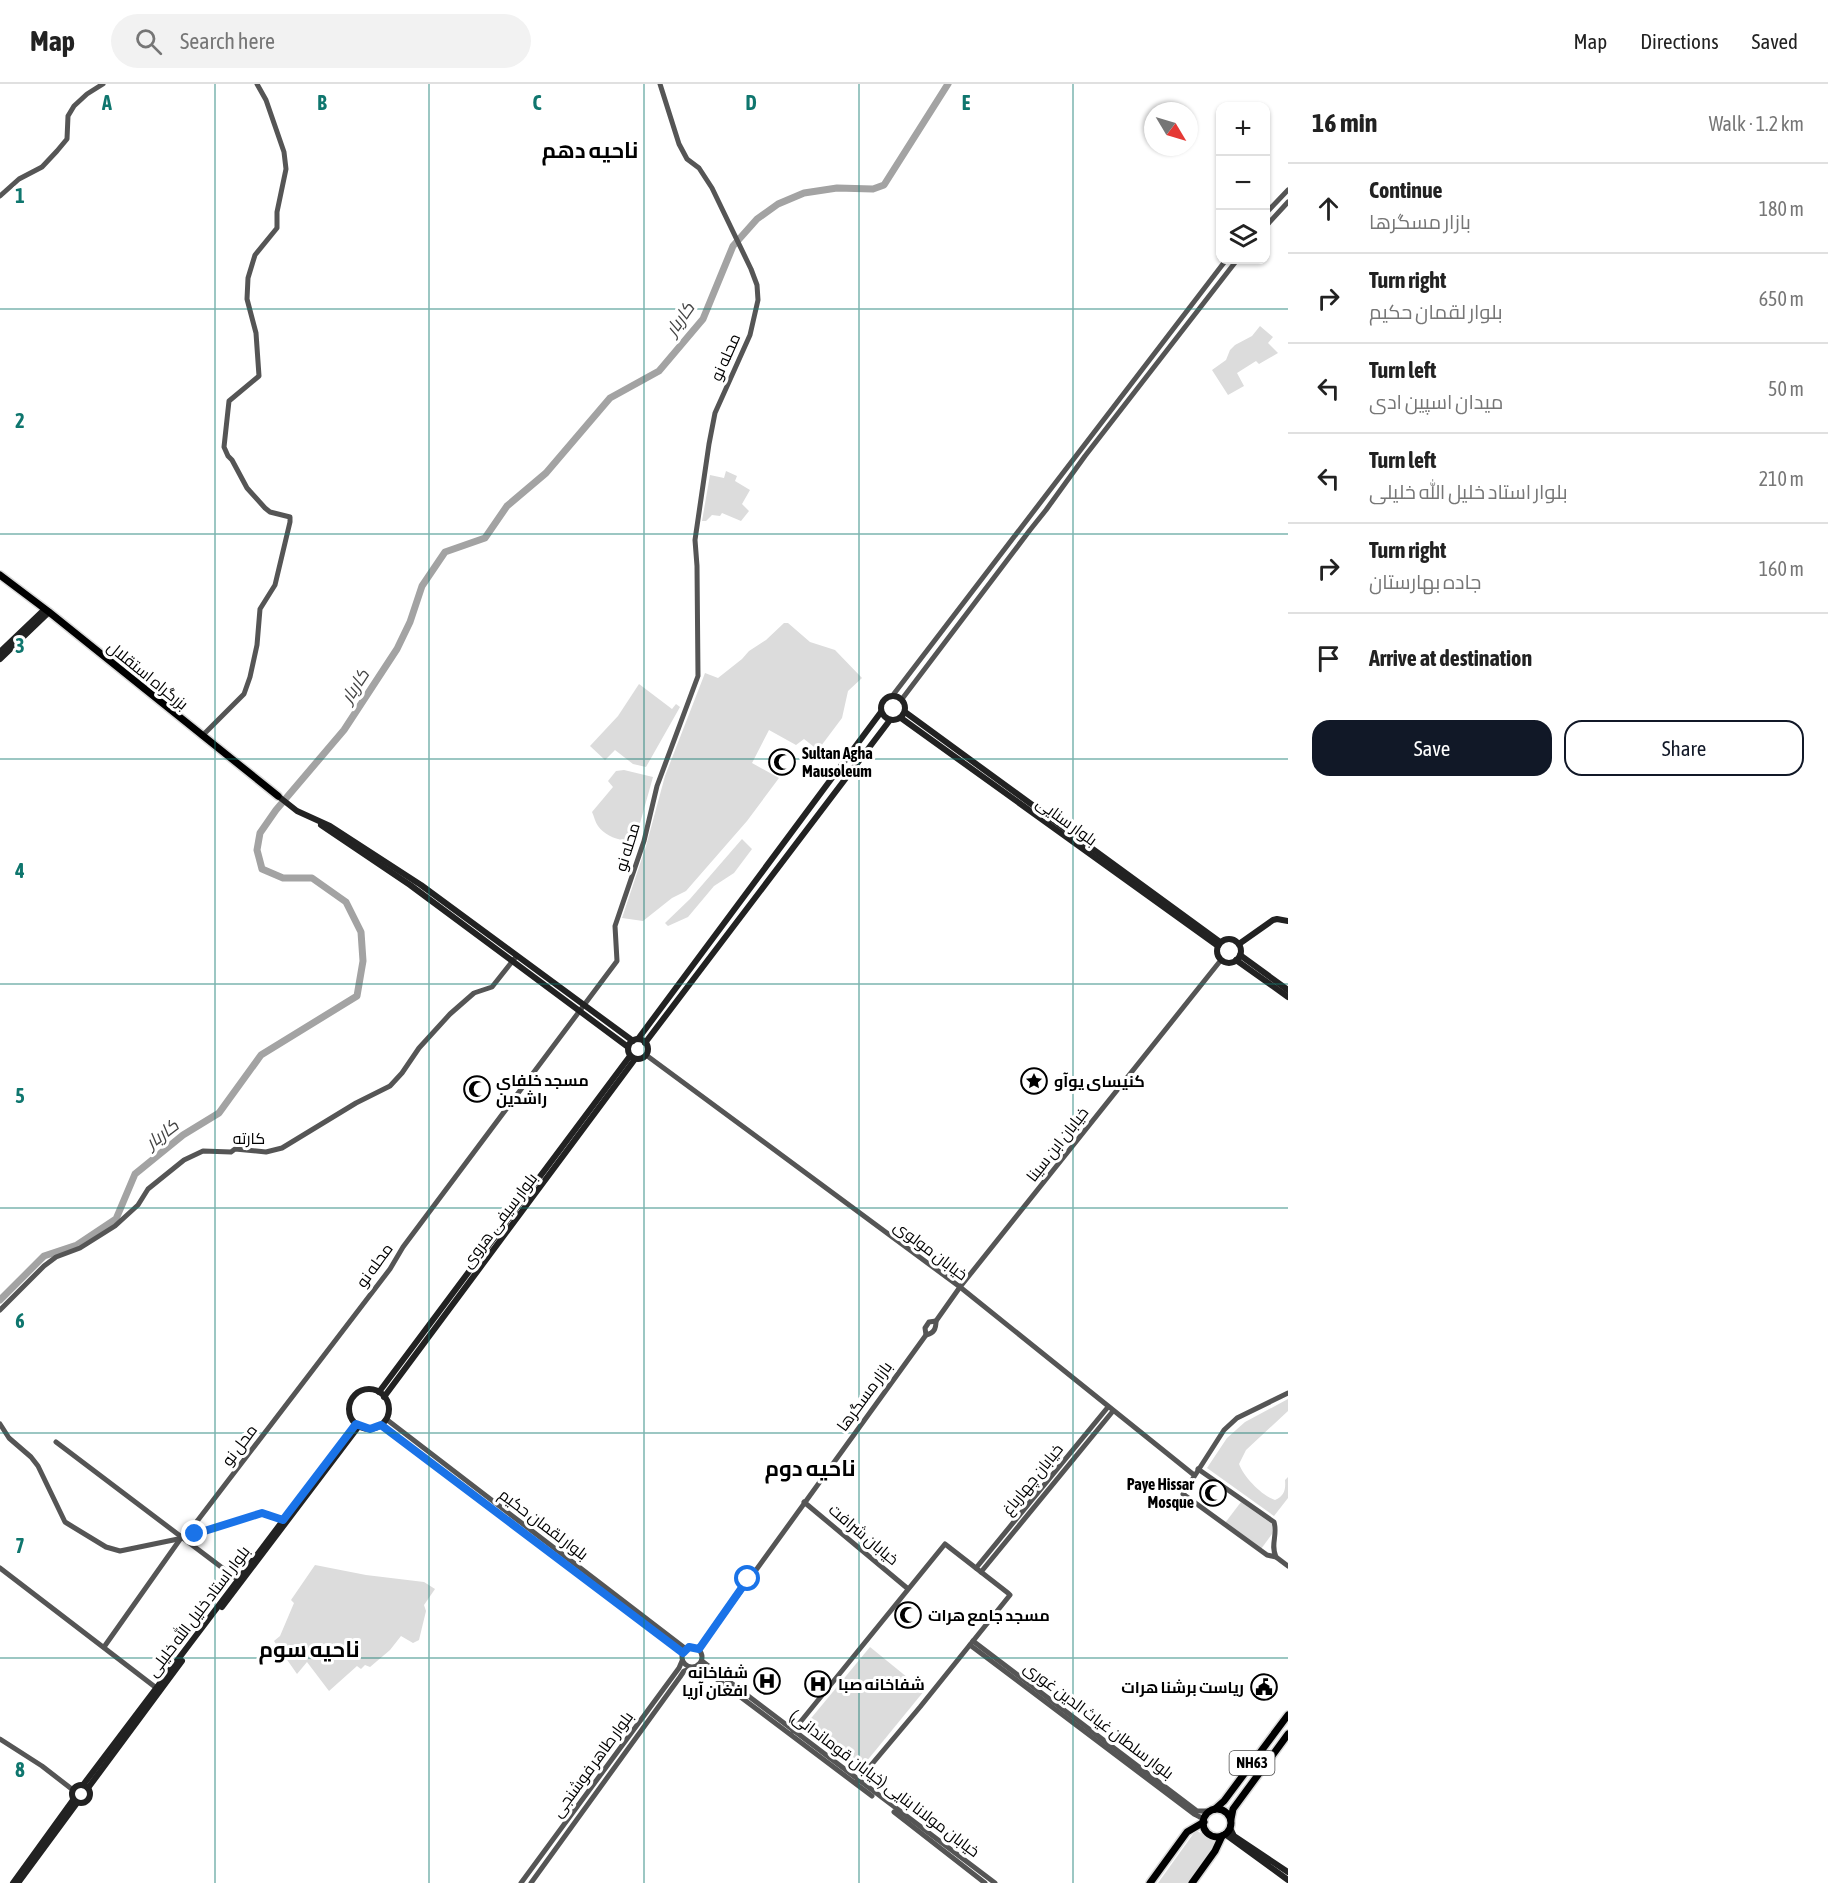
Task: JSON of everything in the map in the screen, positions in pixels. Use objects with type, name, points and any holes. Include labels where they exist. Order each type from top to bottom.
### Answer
[{"type":"highway","name":"بزرگراه استقلال","points":[[0,575],[47,610],[278,796]]},
{"type":"highway","name":"NH63","points":[[1213,1810],[1224,1801],[1288,1715]]},
{"type":"highway","name":"NH63","points":[[1231,1822],[1233,1809],[1288,1734]]},
{"type":"highway","points":[[1150,1883],[1187,1832],[1204,1820],[1213,1810],[1227,1812],[1231,1822],[1215,1851],[1192,1883]]},
{"type":"highway","points":[[1204,1820],[1204,1826],[1209,1834],[1217,1837],[1224,1835]]},
{"type":"main road","points":[[0,652],[47,610]]},
{"type":"main road","points":[[0,659],[47,610]]},
{"type":"main road","points":[[893,695],[902,699],[905,705],[903,715],[890,720],[645,1043],[648,1047],[646,1055],[642,1058],[633,1057],[633,1042],[881,712],[883,700],[893,695]]},
{"type":"main road","points":[[881,712],[890,720]]},
{"type":"main road","name":"بلوار سنایی","points":[[903,715],[1219,944]]},
{"type":"main road","points":[[278,796],[297,811],[330,826],[421,885],[583,1008],[633,1042],[645,1043]]},
{"type":"main road","points":[[805,814],[814,820]]},
{"type":"main road","points":[[1239,944],[1273,920],[1288,921]]},
{"type":"main road","points":[[716,934],[723,940]]},
{"type":"main road","points":[[1238,958],[1227,963],[1221,960],[1217,952],[1219,944],[1228,939],[1239,944]]},
{"type":"main road","points":[[1238,958],[1239,944]]},
{"type":"main road","points":[[1238,958],[1288,990]]},
{"type":"main road","points":[[1238,958],[1288,997]]},
{"type":"main road","name":"بلوار سیفی هروی","points":[[381,1394],[633,1057]]},
{"type":"main road","points":[[365,1390],[381,1394],[388,1408],[383,1424],[370,1429],[357,1425],[349,1408],[353,1398],[365,1390]]},
{"type":"main road","name":"بلوار استاد خلیل الله خلیلی","points":[[240,1581],[283,1520],[357,1425]]},
{"type":"main road","name":"بلوار استاد خلیل الله خلیلی","points":[[86,1787],[357,1425]]},
{"type":"main road","points":[[13,1883],[75,1801],[87,1800],[90,1794],[86,1787],[77,1786],[72,1790],[75,1801]]},
{"type":"main road","points":[[18,1883],[75,1801]]},
{"type":"main road","points":[[1231,1822],[1230,1828],[1234,1836],[1288,1872]]},
{"type":"main road","points":[[1224,1835],[1288,1880]]},
{"type":"street","points":[[0,196],[19,179],[42,166],[57,150],[67,139],[68,116],[74,106],[103,84]]},
{"type":"street","points":[[202,736],[244,694],[257,645],[260,609],[275,585],[290,522],[290,517],[270,512],[247,488],[224,447],[229,401],[259,376],[256,333],[247,299],[248,278],[255,255],[277,228],[277,212],[286,169],[284,152],[258,84]]},
{"type":"street","name":"محله نو","points":[[314,1368],[617,961],[615,926],[644,841],[657,786],[698,676],[695,540],[709,444],[715,414],[750,335],[758,300],[757,285],[712,188],[699,168],[687,159],[679,144],[660,84]]},
{"type":"street","points":[[1269,210],[1288,190]]},
{"type":"street","points":[[1270,222],[1288,202]]},
{"type":"street","points":[[893,695],[1223,264]]},
{"type":"street","points":[[902,699],[1083,459],[1235,264]]},
{"type":"street","points":[[932,645],[939,650]]},
{"type":"street","name":"کارته","points":[[0,1310],[56,1257],[80,1248],[115,1226],[138,1205],[148,1189],[184,1160],[203,1151],[231,1152],[235,1149],[266,1152],[282,1148],[356,1103],[390,1086],[419,1048],[450,1014],[474,993],[492,987],[515,958]]},
{"type":"street","name":"خیابان ابن سینا","points":[[960,1287],[1221,960]]},
{"type":"street","name":"خیابان مولوی","points":[[646,1055],[960,1287],[1194,1475]]},
{"type":"street","name":"بازار مسگرها","points":[[699,1649],[926,1335],[932,1333],[936,1327],[936,1321],[960,1287]]},
{"type":"street","name":"محل نو","points":[[104,1647],[183,1538],[314,1368]]},
{"type":"street","points":[[1288,1393],[1237,1418],[1218,1438],[1183,1494],[1267,1555],[1276,1557],[1288,1566]]},
{"type":"street","name":"خیابان چهارباغ","points":[[978,1570],[1111,1409]]},
{"type":"street","points":[[0,1424],[9,1438],[31,1456],[38,1466],[65,1522],[106,1547],[120,1551],[183,1538],[262,1513],[283,1520]]},
{"type":"street","name":"بلوار لقمان حکیم","points":[[383,1424],[684,1651]]},
{"type":"street","points":[[56,1442],[240,1581]]},
{"type":"street","points":[[1198,1469],[1274,1522],[1276,1534],[1267,1555]]},
{"type":"street","name":"خیابان شرافت","points":[[804,1502],[907,1588]]},
{"type":"street","points":[[793,1731],[945,1544],[1010,1594],[857,1782]]},
{"type":"street","points":[[1272,1547],[1276,1557]]},
{"type":"street","points":[[0,1568],[159,1690]]},
{"type":"street","points":[[971,1643],[1204,1820]]},
{"type":"street","name":"بلوار سلطان غیاث الدین غوری","points":[[971,1643],[1197,1811],[1213,1810]]},
{"type":"street","points":[[692,1647],[699,1649],[702,1654],[697,1665],[687,1666],[682,1661],[684,1651],[692,1647]]},
{"type":"street","name":"بلوار طاهر فوشنجی","points":[[521,1883],[680,1668],[682,1661]]},
{"type":"street","name":"خیابان مولانا بنایی (خیابان قوماندانی)","points":[[697,1665],[793,1731],[985,1883]]},
{"type":"street","name":"خیابان مولانا بنایی (خیابان قوماندانی)","points":[[697,1665],[995,1883]]},
{"type":"street","name":"بلوار طاهر فوشنجی","points":[[531,1883],[684,1671],[697,1665]]},
{"type":"street","points":[[0,1739],[42,1766],[72,1790]]},
{"type":"shaded area","points":[[1260,326],[1273,337],[1268,343],[1278,353],[1259,364],[1256,361],[1237,373],[1244,386],[1228,395],[1212,370],[1226,360],[1235,345],[1252,336]]},
{"type":"shaded area","points":[[726,471],[737,476],[735,481],[750,490],[742,504],[749,511],[741,521],[722,513],[720,516],[712,515],[706,521],[702,521],[710,475],[724,478]]},
{"type":"shaded area","points":[[784,623],[788,623],[810,642],[835,650],[862,678],[848,691],[842,718],[818,750],[804,739],[796,745],[769,730],[752,763],[779,778],[747,821],[686,891],[672,898],[643,921],[622,918],[646,846],[665,776],[705,673],[718,678]]},
{"type":"shaded area","points":[[639,684],[672,709],[676,704],[680,707],[646,767],[633,764],[615,750],[605,760],[590,746],[618,716]]},
{"type":"shaded area","points":[[624,770],[653,777],[637,834],[632,838],[622,840],[611,837],[602,830],[592,812],[613,787],[608,781],[616,771]]},
{"type":"shaded area","points":[[742,839],[752,849],[734,873],[714,886],[688,917],[668,926],[665,923],[690,899]]},
{"type":"shaded area","points":[[1288,1399],[1288,1411],[1246,1450],[1239,1464],[1254,1485],[1275,1500],[1284,1492],[1285,1480],[1288,1477],[1288,1498],[1274,1516],[1207,1468],[1227,1438],[1245,1422]]},
{"type":"shaded area","points":[[1241,1502],[1272,1524],[1272,1534],[1261,1549],[1225,1523]]},
{"type":"shaded area","points":[[315,1565],[366,1575],[424,1582],[435,1589],[424,1605],[426,1611],[419,1640],[413,1643],[401,1636],[390,1650],[370,1667],[365,1665],[361,1669],[357,1666],[329,1691],[307,1662],[297,1674],[274,1641],[280,1636],[294,1603],[291,1600]]},
{"type":"shaded area","points":[[870,1647],[924,1691],[857,1773],[803,1728]]},
{"type":"shaded area","points":[[1196,1830],[1215,1843],[1187,1883],[1158,1883]]},
{"type":"waterway","name":"کاربار","points":[[0,1300],[44,1256],[77,1245],[116,1219],[135,1174],[183,1135],[219,1113],[261,1055],[357,996],[363,961],[361,932],[346,902],[312,878],[283,878],[262,869],[257,850],[260,833],[276,810],[344,730],[397,649],[410,622],[422,586],[445,552],[485,538],[507,506],[546,473],[610,398],[659,371],[703,319],[733,246],[757,219],[778,204],[804,193],[837,188],[873,189],[884,185],[948,84]]},
{"type":"place","name":"Sultan Agha Mausoleum","points":[[782,762]]},
{"type":"place","name":"کنیسای یوآو","points":[[1034,1081]]},
{"type":"place","name":"مسجد خلفای راشدین","points":[[477,1089]]},
{"type":"place","name":"Paye Hissar Mosque","points":[[1213,1493]]},
{"type":"place","name":"مسجد جامع هرات","points":[[908,1615]]},
{"type":"place","name":"شفاخانه افغان آریا","points":[[767,1681]]},
{"type":"place","name":"شفاخانه صبا","points":[[818,1684]]},
{"type":"place","name":"ریاست برشنا هرات","points":[[1264,1687]]},
{"type":"district","name":"ناحیه دهم","points":[[590,150]]},
{"type":"district","name":"ناحیه دوم","points":[[810,1468]]},
{"type":"district","name":"ناحیه سوم","points":[[309,1649]]},
{"type":"route","points":[[195,1534],[262,1513],[283,1520],[356,1424],[364,1429],[381,1425],[683,1653],[689,1647],[699,1649],[748,1579]]}]
